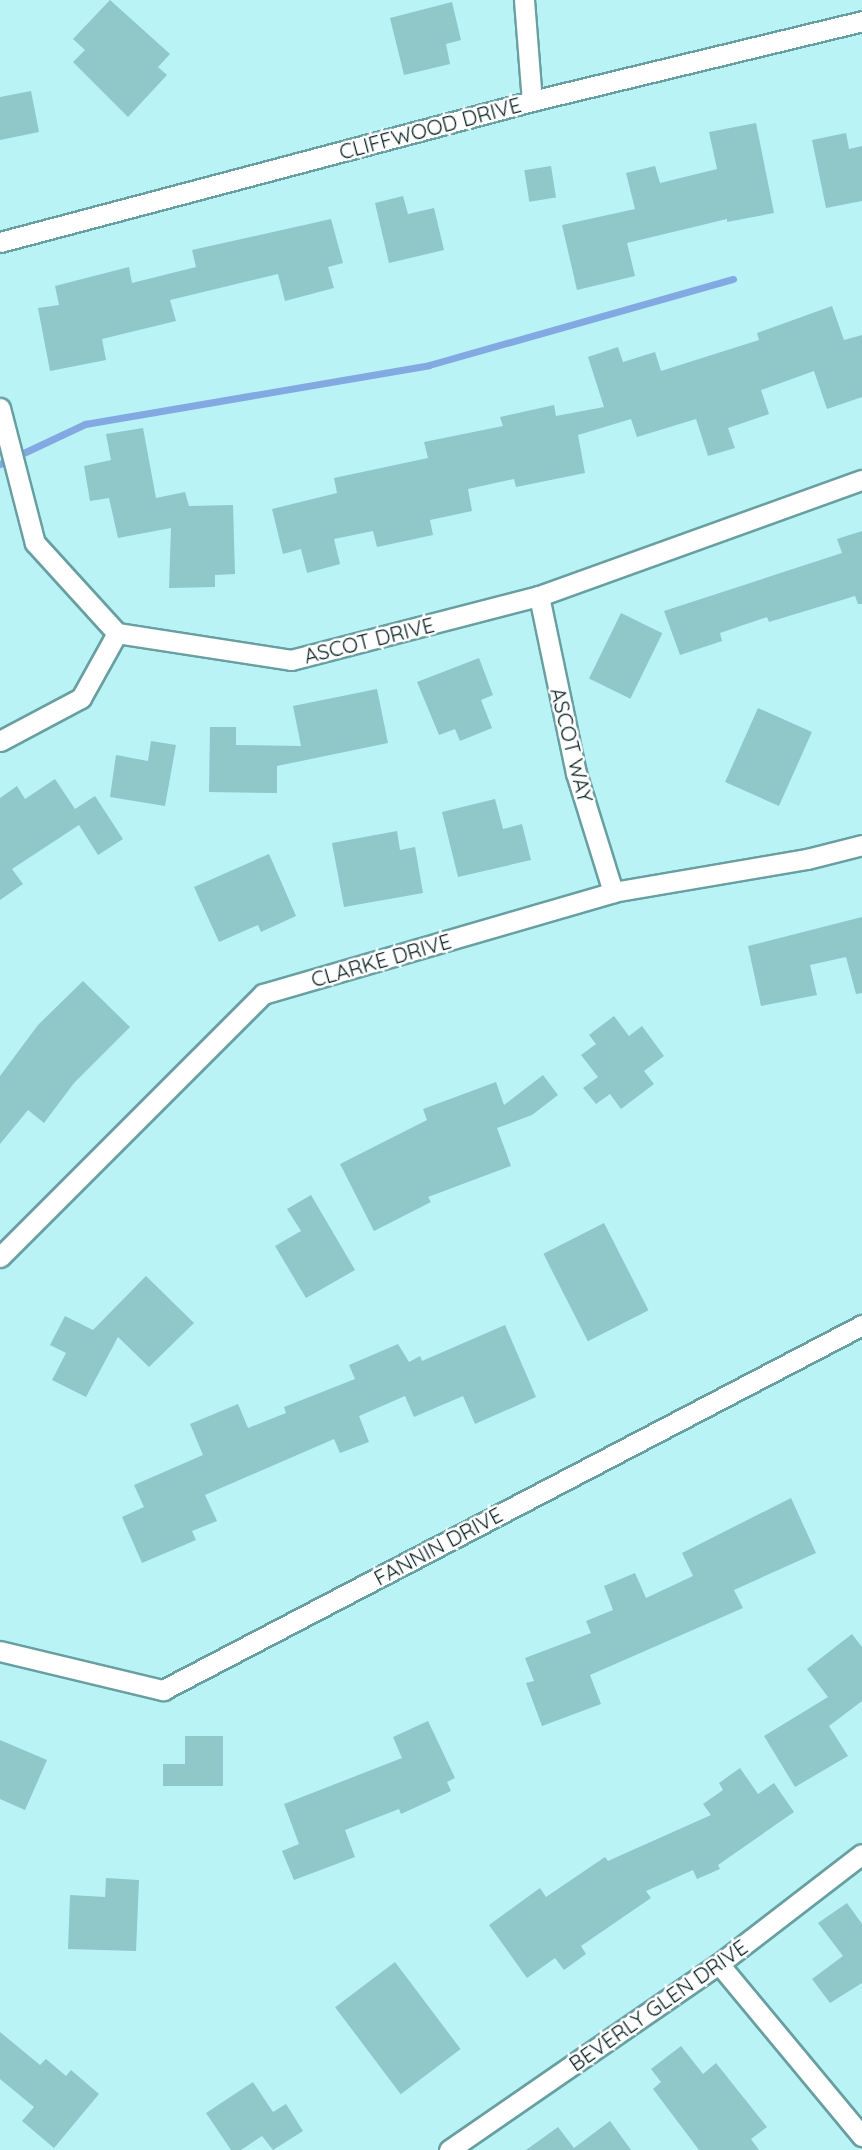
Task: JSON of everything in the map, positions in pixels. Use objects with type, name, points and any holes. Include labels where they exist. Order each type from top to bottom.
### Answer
[{"type":"street","points":[[524,0],[532,101]]},
{"type":"street","name":"CLIFFWOOD DRIVE","points":[[0,242],[532,101],[862,21]]},
{"type":"street","points":[[0,408],[35,543],[117,633],[81,698],[0,741]]},
{"type":"street","name":"ASCOT DRIVE","points":[[117,633],[291,660],[539,597],[862,480]]},
{"type":"street","name":"ASCOT WAY","points":[[539,597],[576,773],[613,892]]},
{"type":"street","name":"CLARKE DRIVE","points":[[0,1257],[263,994],[613,892],[807,859],[862,845]]},
{"type":"street","name":"FANNIN DRIVE","points":[[0,1651],[163,1690],[862,1325]]},
{"type":"street","name":"BEVERLY GLEN DRIVE","points":[[449,2150],[719,1964],[862,1854]]},
{"type":"street","points":[[719,1964],[862,2136]]},
{"type":"building","points":[[110,0],[170,54],[158,67],[167,75],[128,117],[73,62],[85,50],[73,39]]},
{"type":"building","points":[[452,2],[461,40],[446,44],[450,64],[404,75],[390,18]]},
{"type":"building","points":[[31,91],[39,132],[0,140],[0,97]]},
{"type":"building","points":[[756,123],[774,213],[727,222],[727,219],[627,243],[635,276],[577,290],[562,225],[635,209],[626,173],[655,166],[660,183],[717,169],[709,132]]},
{"type":"building","points":[[846,133],[849,149],[862,146],[862,201],[826,208],[812,140]]},
{"type":"building","points":[[551,166],[556,198],[529,202],[524,170]]},
{"type":"building","points":[[403,196],[408,214],[434,208],[444,250],[389,263],[375,203]]},
{"type":"building","points":[[331,219],[343,263],[328,267],[334,288],[285,301],[278,274],[170,300],[176,321],[102,339],[106,360],[50,371],[38,308],[59,305],[55,286],[129,267],[132,283],[196,267],[192,250]]},
{"type":"building","points":[[832,306],[844,340],[862,335],[862,397],[827,409],[814,371],[761,390],[769,414],[728,428],[735,448],[708,456],[696,419],[637,437],[631,419],[578,435],[585,473],[516,487],[514,479],[468,489],[472,511],[430,520],[433,535],[377,547],[373,531],[334,539],[340,564],[307,573],[301,549],[283,554],[272,509],[337,493],[334,478],[428,458],[424,442],[503,426],[500,417],[554,405],[556,416],[604,407],[588,357],[618,347],[623,362],[655,352],[661,371],[759,340],[757,333]]},
{"type":"building","points":[[143,428],[156,498],[185,492],[189,506],[233,505],[235,574],[215,575],[215,587],[169,588],[171,528],[118,538],[109,498],[90,501],[84,466],[111,460],[106,434]]},
{"type":"building","points":[[862,531],[862,604],[858,604],[855,596],[769,622],[767,617],[720,633],[722,641],[680,655],[664,611],[842,553],[837,539]]},
{"type":"building","points":[[621,613],[662,633],[630,699],[589,679]]},
{"type":"building","points":[[479,658],[493,695],[481,700],[492,728],[460,741],[455,729],[439,735],[417,682]]},
{"type":"building","points":[[377,689],[388,743],[277,766],[277,793],[209,792],[210,727],[236,727],[236,745],[301,746],[293,706]]},
{"type":"building","points":[[758,708],[812,732],[779,806],[725,782]]},
{"type":"building","points":[[151,741],[176,745],[165,806],[110,797],[116,755],[148,761]]},
{"type":"building","points":[[55,779],[75,809],[95,796],[123,839],[98,855],[79,825],[12,869],[23,884],[0,900],[0,798],[17,786],[25,799]]},
{"type":"building","points":[[495,799],[503,829],[522,824],[531,860],[458,877],[442,812]]},
{"type":"building","points":[[397,831],[400,850],[415,847],[423,893],[344,907],[332,843]]},
{"type":"building","points":[[269,854],[296,916],[261,932],[258,925],[219,942],[194,887]]},
{"type":"building","points":[[862,917],[862,993],[856,994],[846,957],[810,965],[817,995],[761,1006],[748,946]]},
{"type":"building","points":[[83,981],[130,1027],[74,1083],[44,1123],[28,1110],[0,1144],[0,1076],[38,1025]]},
{"type":"building","points":[[614,1016],[629,1036],[642,1026],[664,1056],[644,1071],[654,1084],[621,1109],[610,1094],[596,1104],[583,1088],[598,1077],[581,1055],[596,1044],[589,1035]]},
{"type":"building","points":[[543,1075],[558,1095],[532,1115],[497,1128],[511,1166],[428,1197],[431,1202],[374,1231],[340,1164],[427,1120],[423,1109],[496,1082],[504,1105]]},
{"type":"building","points":[[311,1195],[355,1270],[306,1298],[275,1246],[301,1231],[287,1209]]},
{"type":"building","points":[[604,1223],[648,1310],[588,1341],[543,1254]]},
{"type":"building","points":[[146,1276],[194,1323],[149,1367],[118,1337],[86,1397],[52,1380],[66,1353],[50,1345],[65,1316],[93,1330]]},
{"type":"building","points":[[505,1325],[536,1397],[475,1424],[463,1396],[414,1417],[405,1396],[359,1416],[369,1442],[340,1453],[334,1439],[205,1495],[217,1521],[192,1531],[196,1540],[142,1563],[122,1517],[144,1507],[134,1485],[203,1455],[190,1424],[238,1404],[248,1428],[286,1413],[284,1407],[355,1379],[349,1365],[398,1344],[409,1362],[420,1356],[422,1361]]},
{"type":"building","points":[[791,1498],[816,1553],[734,1590],[743,1608],[590,1675],[601,1704],[542,1726],[526,1683],[534,1681],[525,1658],[591,1633],[586,1621],[613,1610],[604,1586],[635,1573],[646,1598],[693,1576],[682,1553]]},
{"type":"building","points":[[852,1634],[862,1647],[862,1701],[829,1726],[848,1756],[795,1787],[764,1736],[828,1697],[807,1669]]},
{"type":"building","points":[[428,1721],[455,1778],[447,1782],[451,1791],[401,1814],[399,1809],[345,1830],[355,1857],[294,1880],[282,1851],[299,1844],[284,1804],[402,1758],[393,1737]]},
{"type":"building","points":[[185,1736],[223,1736],[223,1786],[163,1786],[163,1764],[185,1764]]},
{"type":"building","points":[[0,1740],[47,1760],[25,1810],[0,1799]]},
{"type":"building","points":[[740,1768],[758,1794],[774,1783],[794,1812],[718,1865],[720,1869],[697,1879],[693,1870],[646,1891],[651,1898],[581,1946],[586,1954],[564,1970],[555,1958],[527,1978],[489,1925],[540,1888],[546,1897],[605,1857],[608,1861],[711,1815],[703,1804],[723,1790],[719,1783]]},
{"type":"building","points":[[106,1878],[139,1880],[136,1951],[68,1949],[70,1895],[105,1897]]},
{"type":"building","points":[[847,1903],[862,1924],[862,1983],[830,2003],[812,1979],[843,1956],[818,1923]]},
{"type":"building","points":[[395,1962],[461,2049],[401,2094],[335,2007]]},
{"type":"building","points":[[0,2032],[40,2065],[46,2059],[66,2076],[71,2070],[99,2094],[54,2148],[22,2121],[34,2107],[0,2079]]},
{"type":"building","points":[[681,2046],[703,2074],[716,2063],[767,2127],[751,2139],[759,2150],[699,2150],[653,2089],[661,2082],[651,2069]]},
{"type":"building","points":[[253,2082],[273,2112],[286,2104],[303,2131],[273,2150],[262,2136],[241,2150],[231,2150],[206,2113]]},
{"type":"building","points":[[610,2121],[631,2150],[526,2150],[558,2127],[574,2148]]},
{"type":"waterway","points":[[0,464],[85,424],[429,365],[733,279]]}]
